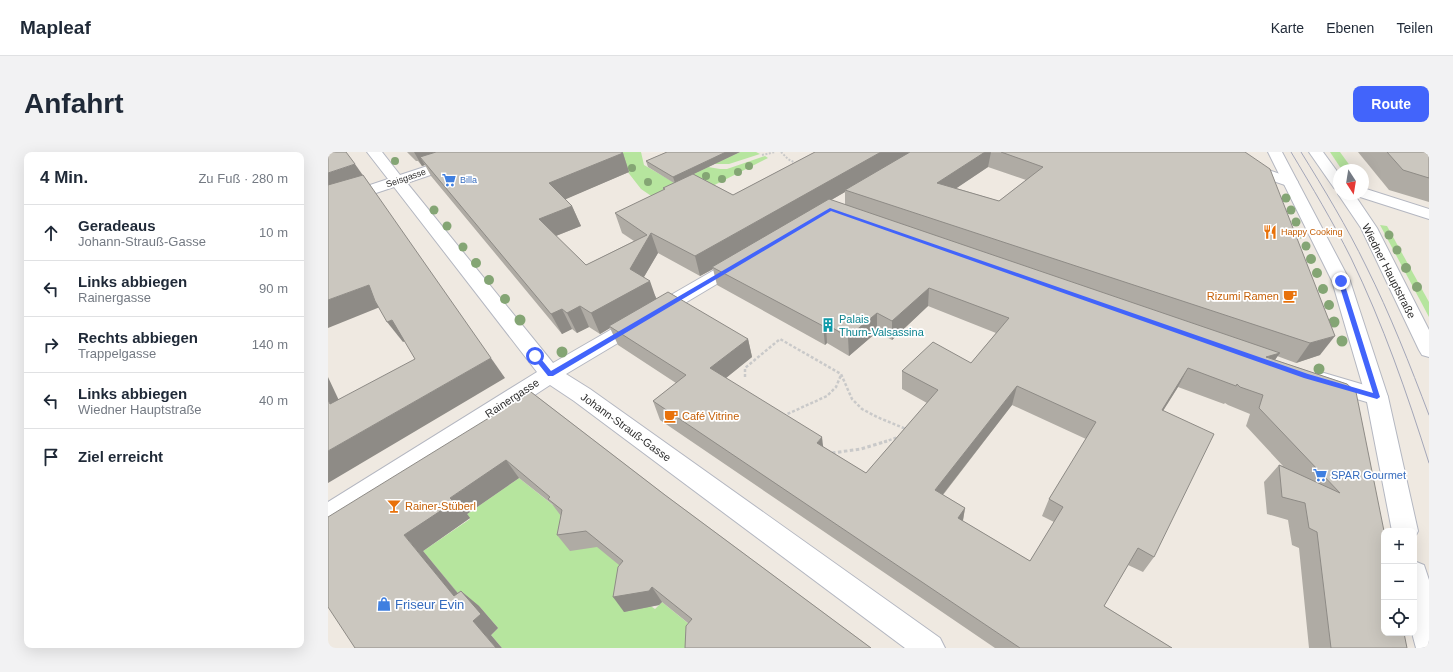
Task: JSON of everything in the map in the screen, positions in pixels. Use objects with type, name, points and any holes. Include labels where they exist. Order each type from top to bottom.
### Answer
[{"type":"street","name":"Johann-Strauß-Gasse","points":[[374,152],[550,374],[930,648]]},
{"type":"street","name":"Seisgasse","points":[[328,204],[484,152]]},
{"type":"street","points":[[1201,152],[1290,182]]},
{"type":"street","points":[[1275,152],[1341,281],[1377,397],[1404,528]]},
{"type":"street","points":[[1316,152],[1333,176]]},
{"type":"street","points":[[1369,195],[1429,214]]},
{"type":"street","name":"Wiedner Hauptstraße","points":[[1350,200],[1369,228],[1429,350]]},
{"type":"street","name":"Rainergasse","points":[[328,516],[550,374],[752,255]]},
{"type":"street","points":[[1306,376],[1377,397]]},
{"type":"street","points":[[1417,588],[1429,644]]},
{"type":"path","points":[[762,155],[775,152]]},
{"type":"path","points":[[781,152],[788,159],[800,166]]},
{"type":"path","points":[[745,377],[745,368],[780,339],[842,374],[847,381],[852,399],[865,411],[910,431]]},
{"type":"path","points":[[781,416],[827,396],[836,387],[842,374]]},
{"type":"path","points":[[830,453],[861,449],[901,436]]},
{"type":"green space","points":[[601,152],[641,152],[644,165],[675,183],[708,167],[727,169],[765,156],[768,158],[669,208],[641,189],[627,171]]},
{"type":"green space","points":[[740,152],[756,152],[760,154],[729,164],[714,164]]},
{"type":"green space","points":[[1330,152],[1340,152],[1349,164],[1338,164]]},
{"type":"green space","points":[[1380,225],[1387,226],[1429,302],[1429,317]]},
{"type":"green space","points":[[519,478],[563,513],[595,544],[634,577],[649,605],[655,609],[662,602],[700,633],[696,648],[502,648],[491,635],[498,628],[479,606],[472,611],[423,551],[470,519],[467,514]]},
{"type":"building","points":[[328,152],[346,152],[355,164],[328,173]]},
{"type":"building","points":[[436,152],[623,153],[549,183],[572,206],[539,219],[586,265],[647,235],[615,213],[693,174],[733,195],[815,152],[881,152],[695,256],[651,233],[630,269],[650,281],[591,313],[580,306],[567,313],[562,309],[551,314],[420,157]]},
{"type":"building","points":[[667,152],[726,152],[673,177],[646,161]]},
{"type":"building","points":[[910,152],[985,152],[937,183],[999,201],[1043,167],[1001,152],[1245,152],[1270,169],[1335,336],[1310,343],[845,190]]},
{"type":"building","points":[[1387,152],[1429,152],[1429,178],[1403,170]]},
{"type":"building","points":[[363,175],[491,358],[328,451],[328,400],[330,404],[415,359],[392,320],[387,322],[375,301],[369,285],[328,300],[328,185]]},
{"type":"building","points":[[829,199],[1280,353],[1266,357],[1347,384],[1356,392],[1383,528],[1381,528],[1381,636],[1405,636],[1407,648],[1331,648],[1317,532],[1309,528],[1305,503],[1282,497],[1279,465],[1340,493],[1259,408],[1263,395],[1240,387],[1237,384],[1236,386],[1188,368],[1162,410],[1214,434],[1154,557],[1138,548],[1104,606],[1172,648],[1020,648],[653,401],[686,375],[609,326],[668,292],[748,339],[710,368],[822,437],[817,443],[866,473],[938,390],[902,371],[933,342],[971,363],[1009,318],[929,288],[892,321],[877,313],[848,337],[826,324],[823,326],[712,267]],"holes":[[[1017,386],[1096,422],[1049,499],[1063,507],[1030,561],[958,518],[965,508],[935,490]]]},
{"type":"building","points":[[531,392],[665,495],[871,648],[685,648],[686,626],[692,619],[652,587],[649,591],[613,597],[618,567],[623,561],[586,531],[557,535],[562,510],[548,499],[550,497],[506,460],[450,498],[454,502],[404,535],[454,596],[461,591],[481,614],[473,621],[496,648],[355,648],[328,607],[328,517]]},
{"type":"tram line","points":[[1291,152],[1337,231],[1363,283],[1394,359],[1429,463]]},
{"type":"tram line","points":[[1301,152],[1335,208],[1375,284],[1429,415]]},
{"type":"place","name":"Billa","points":[[449,180]]},
{"type":"place","name":"Happy Cooking","points":[[1270,232]]},
{"type":"place","name":"Rizumi Ramen","points":[[1290,296]]},
{"type":"place","name":"Palais Thurn-Valsassina","points":[[828,325]]},
{"type":"place","name":"Café Vitrine","points":[[671,416]]},
{"type":"place","name":"SPAR Gourmet","points":[[1320,475]]},
{"type":"place","name":"Rainer-Stüberl","points":[[394,506]]},
{"type":"place","name":"Friseur Evin","points":[[384,604]]},
{"type":"route","points":[[535,356],[550,374],[830,210],[1306,376],[1377,397],[1341,281]]}]
